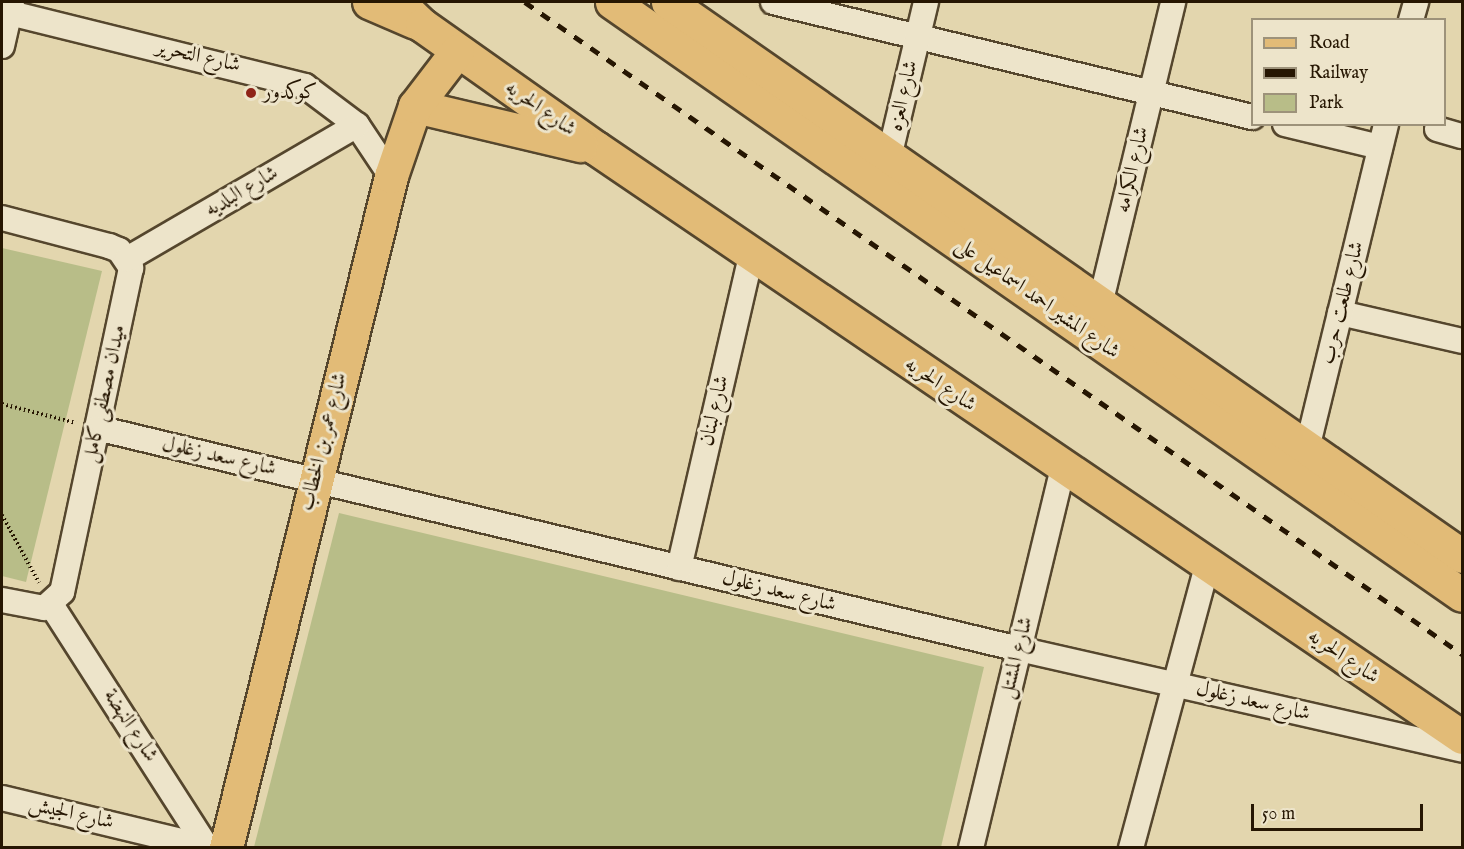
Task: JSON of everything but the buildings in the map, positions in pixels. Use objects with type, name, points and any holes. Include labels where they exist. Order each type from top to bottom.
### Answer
[{"type":"main road","name":"شارع الحريه","points":[[369,2],[422,26]]},
{"type":"main road","name":"شارع الحريه","points":[[398,2],[422,26],[596,148],[1063,469],[1462,737]]},
{"type":"main road","name":"شارع المشير احمد اسماعيل على","points":[[612,2],[1462,595]]},
{"type":"main road","name":"شارع المشير احمد اسماعيل على","points":[[668,2],[1462,556]]},
{"type":"main road","name":"شارع عمر بن الخطاب","points":[[226,848],[314,480],[391,176],[415,106],[457,51]]},
{"type":"main road","points":[[415,106],[596,148]]},
{"type":"street","points":[[773,2],[1251,117]]},
{"type":"street","name":"شارع العزه","points":[[881,190],[926,2]]},
{"type":"street","name":"شارع الكرامه","points":[[1091,337],[1101,305],[1173,2]]},
{"type":"street","points":[[1412,18],[1416,2]]},
{"type":"street","points":[[2,46],[8,8]]},
{"type":"street","name":"شارع التحرير","points":[[8,8],[285,78],[324,97],[357,125],[391,176]]},
{"type":"street","name":"شارع البلديه","points":[[127,259],[357,125]]},
{"type":"street","points":[[1301,126],[1383,136]]},
{"type":"street","points":[[1437,129],[1462,136]]},
{"type":"street","name":"شارع طلعت حرب","points":[[1299,481],[1383,136]]},
{"type":"street","points":[[2,218],[109,246],[127,259]]},
{"type":"street","name":"شارع لبنان","points":[[679,568],[751,255]]},
{"type":"street","name":"ميدان مصطفى كامل","points":[[52,606],[62,592],[98,428],[130,277],[127,259]]},
{"type":"street","points":[[1340,313],[1462,341]]},
{"type":"street","name":"شارع سعد زغلول","points":[[98,428],[1019,649],[1462,750]]},
{"type":"street","name":"شارع المشتل","points":[[971,848],[1063,469]]},
{"type":"street","points":[[1131,848],[1173,683],[1207,566]]},
{"type":"street","points":[[2,600],[36,608],[52,606]]},
{"type":"street","name":"شارع النهضة","points":[[52,606],[208,847]]},
{"type":"street","name":"شارع الجيش","points":[[2,798],[208,847]]},
{"type":"path","points":[[2,404],[98,428]]},
{"type":"path","points":[[2,515],[52,606]]},
{"type":"green space","points":[[2,248],[102,271],[26,582],[2,576]]},
{"type":"green space","points":[[339,513],[984,667],[941,847],[254,847]]},
{"type":"railway","points":[[525,2],[1462,654]]},
{"type":"place","name":"كوكدور","points":[[251,93]]}]
